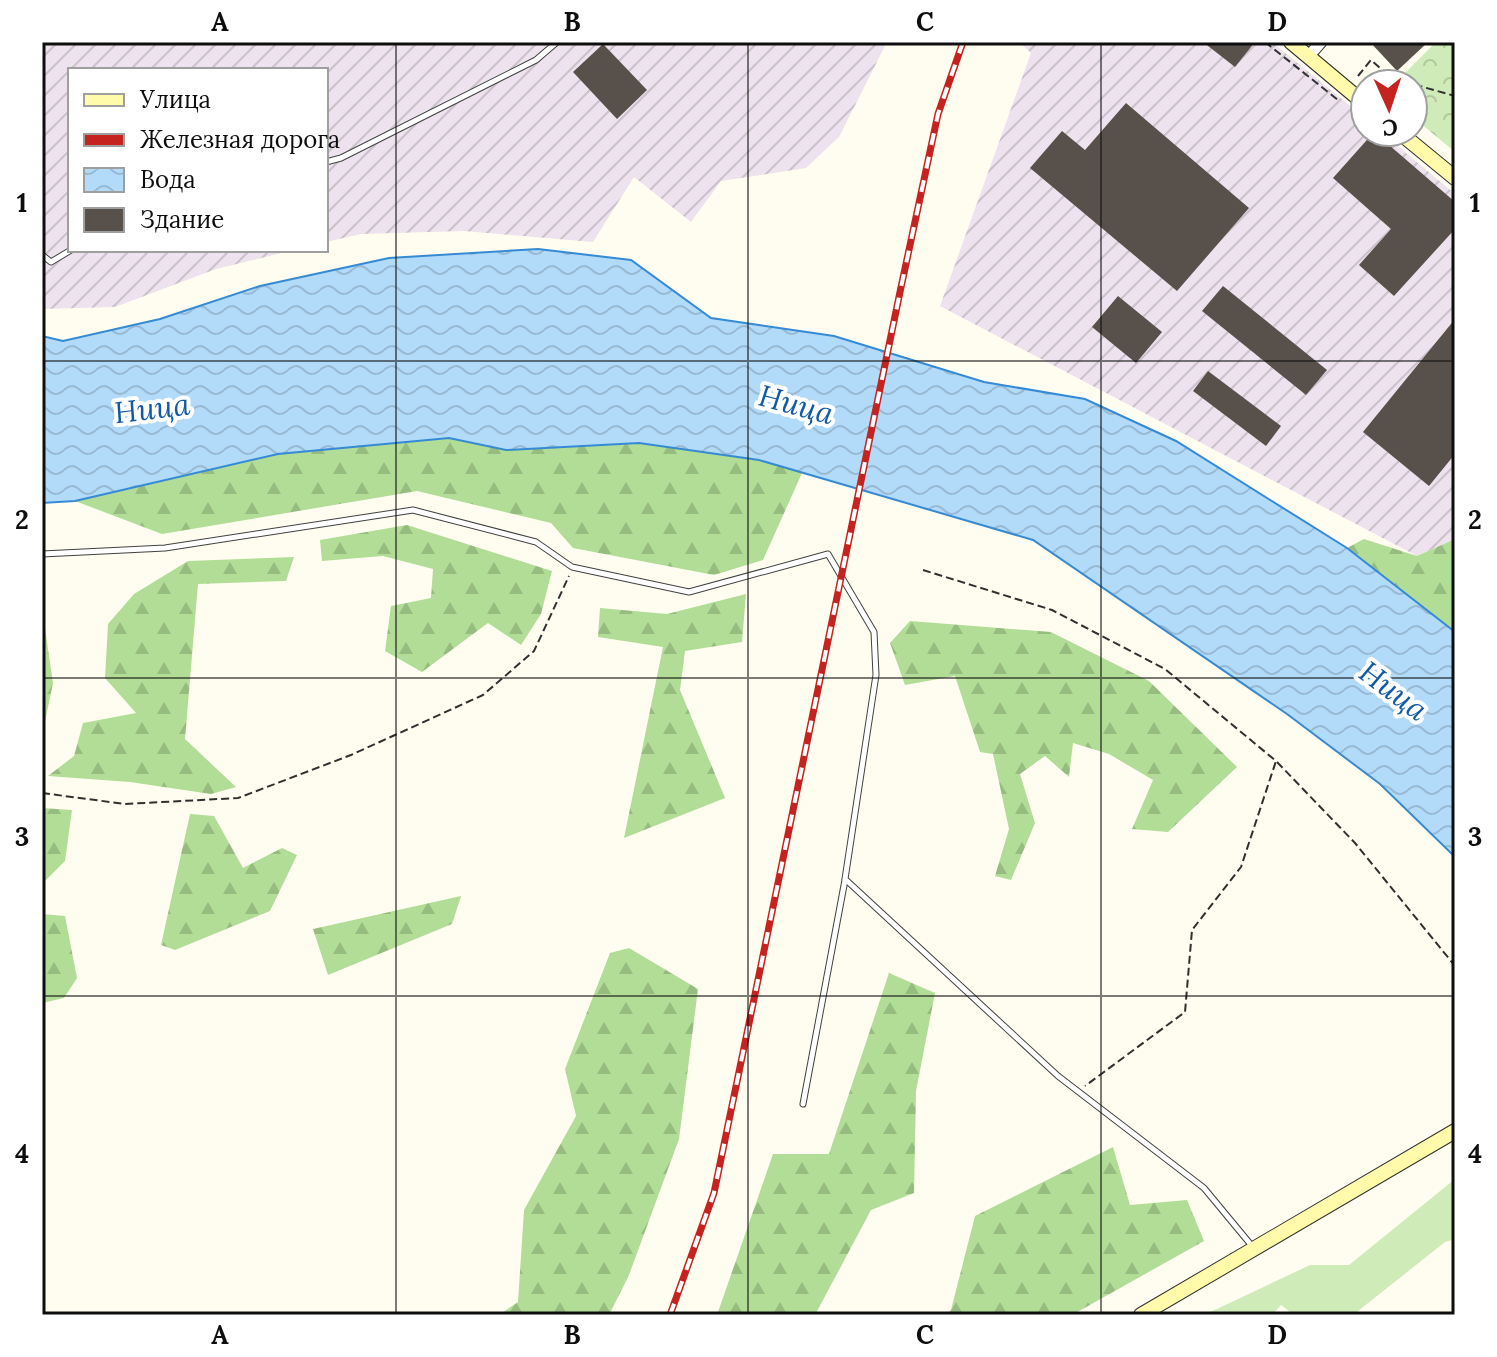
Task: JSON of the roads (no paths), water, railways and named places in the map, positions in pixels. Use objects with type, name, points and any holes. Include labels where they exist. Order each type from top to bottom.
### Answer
[{"type":"street","points":[[1291,42],[1349,91]]},
{"type":"street","points":[[1308,57],[1321,42]]},
{"type":"street","points":[[1418,148],[1455,178]]},
{"type":"street","points":[[1141,1315],[1455,1131]]},
{"type":"lane","points":[[328,161],[341,158],[536,60],[557,42]]},
{"type":"lane","points":[[42,255],[51,262],[68,252]]},
{"type":"lane","points":[[42,554],[165,548],[413,510],[536,542],[572,567],[689,592],[828,554],[874,632],[876,660],[845,879],[803,1104]]},
{"type":"lane","points":[[845,879],[1078,1091],[1204,1188],[1253,1247]]},
{"type":"water","name":"Ница","points":[[538,249],[631,260],[711,318],[834,336],[984,382],[1085,399],[1176,441],[1347,548],[1455,632],[1455,857],[1380,784],[1287,714],[1033,540],[759,460],[639,443],[506,450],[449,438],[278,454],[75,501],[42,503],[42,336],[63,341],[160,319],[260,286],[389,258]]},
{"type":"railway","points":[[670,1315],[714,1193],[938,114],[963,42]]}]
